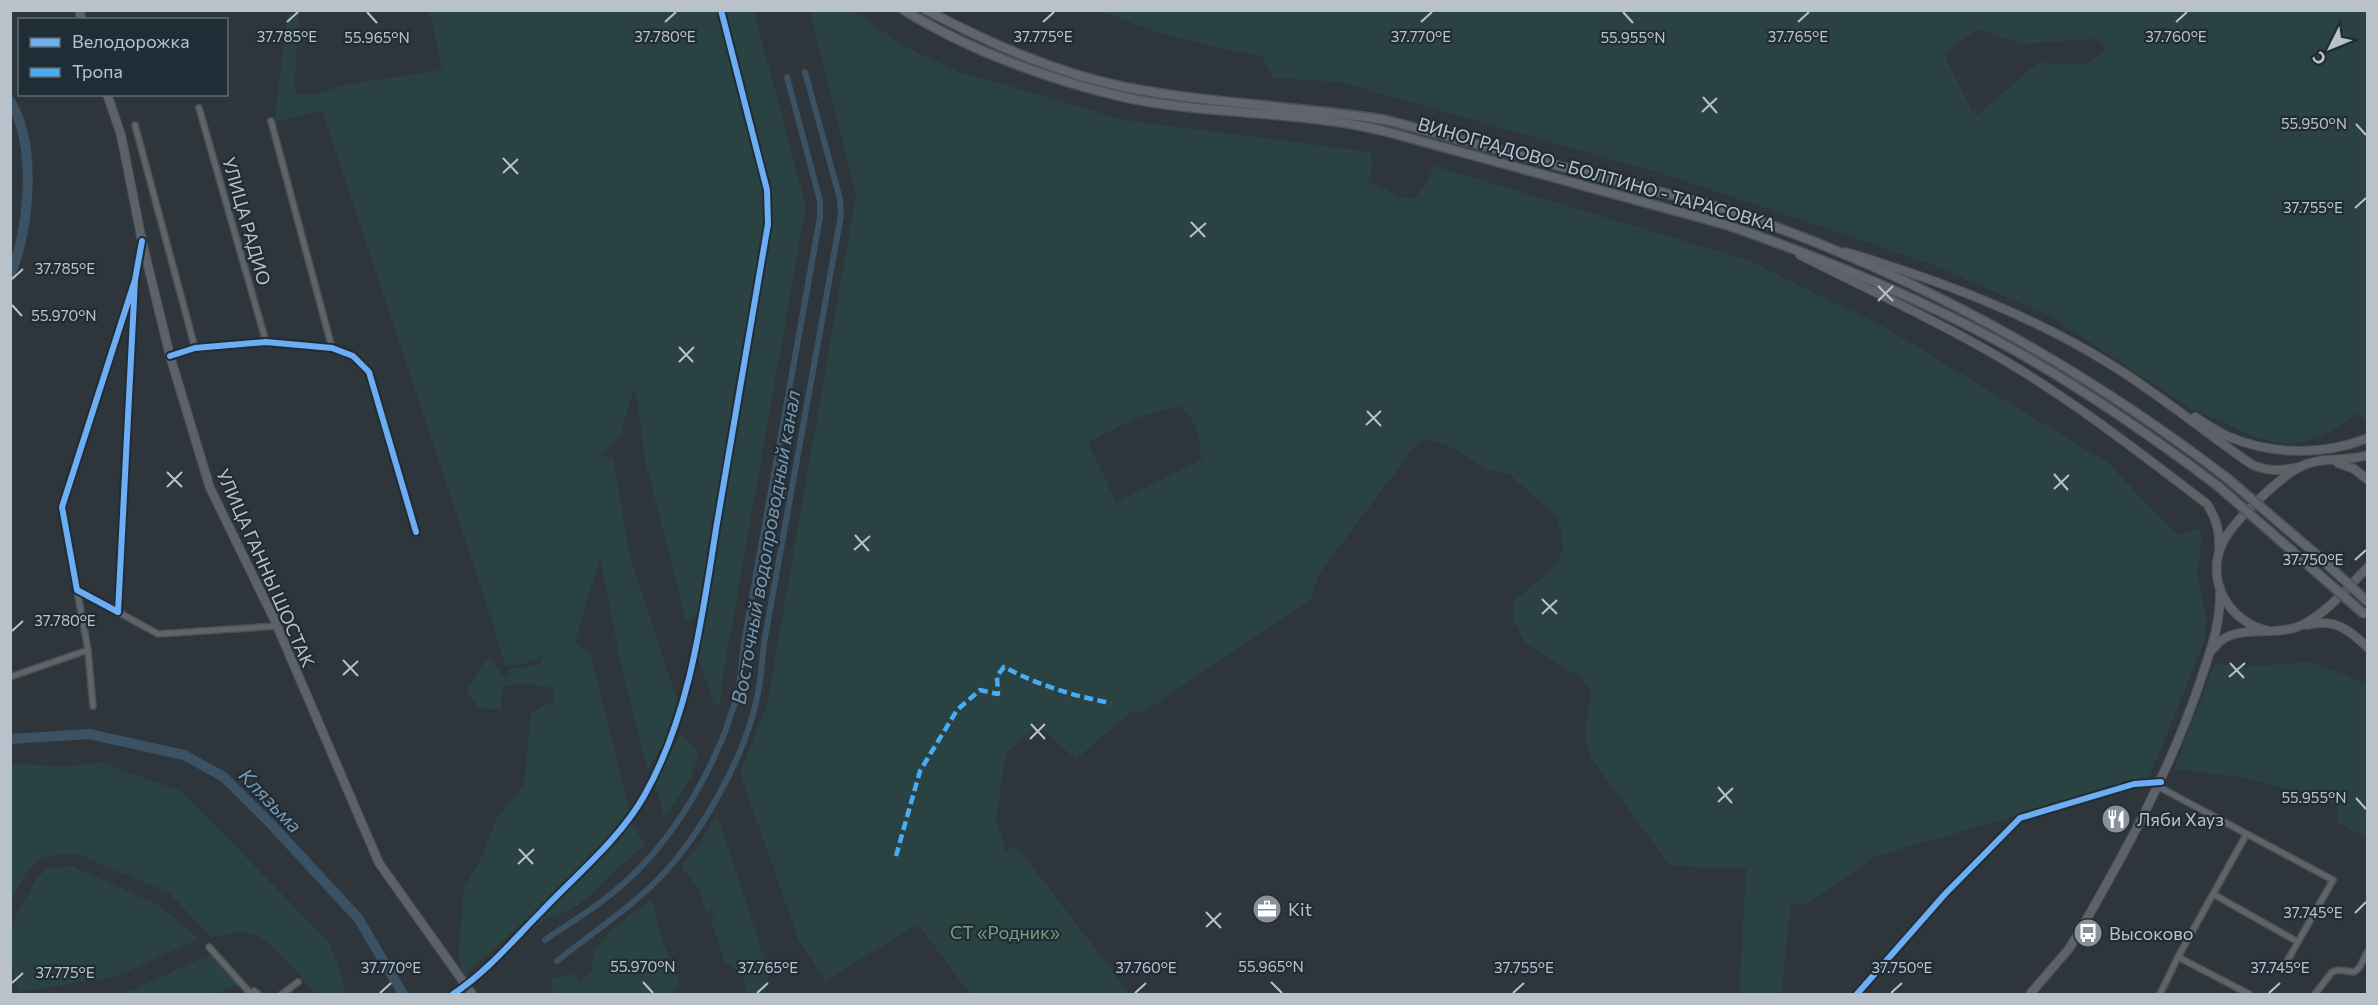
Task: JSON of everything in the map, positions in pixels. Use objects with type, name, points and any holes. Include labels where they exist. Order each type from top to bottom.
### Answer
[{"type":"main road","name":"ВИНОГРАДОВО - БОЛТИНО - ТАРАСОВКА","points":[[904,10],[987,53],[1050,77],[1124,97],[1201,109],[1331,121],[1384,131],[1726,225],[1871,280],[2014,350],[2093,398],[2163,445],[2218,486],[2366,616]]},
{"type":"main road","name":"ВИНОГРАДОВО - БОЛТИНО - ТАРАСОВКА","points":[[926,10],[990,43],[1049,66],[1124,86],[1196,98],[1330,111],[1386,120],[1737,213],[1816,242],[1930,292],[2021,340],[2102,390],[2227,478],[2317,555],[2367,602]]},
{"type":"main road","name":"УЛИЦА ГАННЫ ШОСТАК","points":[[108,96],[121,135],[142,241],[170,356],[210,488],[277,626],[379,863],[472,994]]},
{"type":"main road","points":[[1769,240],[1983,348],[2028,375],[2207,504],[2217,519],[2220,531],[2217,572],[2220,588],[2228,607],[2241,620],[2269,631]]},
{"type":"main road","points":[[1816,242],[1912,272],[2034,322],[2109,363],[2169,403],[2251,464],[2264,470],[2277,471],[2328,460],[2343,460],[2367,455]]},
{"type":"main road","points":[[2169,403],[2228,436],[2275,450],[2312,452],[2350,445],[2367,438]]},
{"type":"main road","points":[[2328,460],[2348,466],[2367,480]]},
{"type":"main road","points":[[2219,551],[2229,532],[2241,519],[2281,480],[2300,467]]},
{"type":"main road","points":[[2288,630],[2313,618],[2334,601],[2367,567]]},
{"type":"main road","points":[[2030,994],[2068,950],[2078,934],[2160,784],[2185,725],[2209,655],[2218,625],[2220,588]]},
{"type":"main road","points":[[2209,655],[2216,644],[2237,633],[2288,630],[2331,622],[2348,629],[2367,648]]},
{"type":"street","points":[[453,994],[465,987],[619,831],[644,797],[673,735],[683,702],[702,612],[768,224],[767,190],[721,10]]},
{"type":"street","name":"УЛИЦА РАДИО","points":[[200,108],[266,342]]},
{"type":"street","points":[[271,121],[332,348]]},
{"type":"street","points":[[135,125],[195,348]]},
{"type":"street","points":[[118,612],[135,280],[142,241]]},
{"type":"street","points":[[93,706],[88,650],[62,507],[135,280]]},
{"type":"street","points":[[170,356],[195,348],[266,342],[332,348],[353,356],[369,372],[416,532]]},
{"type":"street","points":[[77,590],[158,634],[277,626]]},
{"type":"street","points":[[10,677],[88,650]]},
{"type":"street","points":[[1857,994],[1938,903],[2020,818],[2134,784],[2160,784],[2246,835],[2333,880],[2285,965]]},
{"type":"street","points":[[2160,994],[2246,835]]},
{"type":"street","points":[[2213,894],[2298,942]]},
{"type":"street","points":[[209,947],[254,993]]},
{"type":"street","points":[[2315,994],[2332,972],[2338,970],[2354,972],[2359,968],[2367,951]]},
{"type":"street","points":[[2178,957],[2249,994]]},
{"type":"street","points":[[282,994],[298,982]]},
{"type":"green space","points":[[288,11],[300,11],[294,87],[297,93],[310,95],[348,84],[437,71],[442,66],[429,11],[754,11],[806,206],[724,671],[720,705],[714,704],[698,658],[706,611],[686,622],[645,460],[635,386],[619,437],[601,456],[613,457],[630,557],[678,702],[670,731],[648,770],[622,671],[600,559],[575,642],[591,655],[632,823],[645,845],[609,876],[592,895],[572,909],[548,918],[534,928],[526,920],[464,975],[458,954],[464,888],[483,855],[496,819],[524,785],[531,712],[553,702],[553,688],[524,684],[502,686],[501,710],[478,708],[466,690],[490,656],[505,680],[510,669],[539,665],[544,656],[524,664],[505,665],[474,565],[322,110],[274,122]]},
{"type":"green space","name":"СТ «Родник»","points":[[810,11],[853,11],[908,48],[960,72],[1125,120],[1371,152],[1372,169],[1368,181],[1399,196],[1414,199],[1426,183],[1434,166],[1751,261],[1888,329],[2108,463],[2177,535],[2200,529],[2202,537],[2197,574],[2206,617],[2205,640],[2149,778],[1876,856],[1806,905],[1791,904],[1781,994],[1739,994],[1746,869],[1670,866],[1591,758],[1584,738],[1591,692],[1582,678],[1526,644],[1514,622],[1514,601],[1550,571],[1563,551],[1561,532],[1554,514],[1510,475],[1489,470],[1452,448],[1431,440],[1419,441],[1319,574],[1311,599],[1143,713],[1132,712],[1076,759],[1037,726],[1006,754],[996,820],[1006,852],[1016,845],[1130,994],[970,994],[918,924],[825,981],[798,939],[740,773],[767,705],[856,194]],"holes":[[[1178,406],[1196,429],[1202,459],[1116,502],[1088,442],[1140,417]]]},
{"type":"green space","points":[[1101,11],[2367,11],[2367,422],[2357,414],[2323,435],[2299,442],[2273,442],[2259,438],[2198,413],[2048,315],[1931,264],[1670,176],[1340,82],[1273,78],[1262,56],[1223,49],[1153,31]],"holes":[[[1978,29],[2023,44],[2092,39],[2100,41],[2105,50],[2085,64],[2037,63],[1979,114],[1974,114],[1946,58],[1953,45]]]},
{"type":"green space","points":[[2313,662],[2367,684],[2367,838],[2337,822],[2337,804],[2248,778],[2174,769],[2215,663],[2238,667]]},
{"type":"green space","points":[[681,733],[699,754],[691,777],[665,819],[655,783]]},
{"type":"green space","points":[[100,762],[181,791],[329,942],[344,983],[344,994],[316,994],[278,951],[261,938],[243,932],[211,937],[169,893],[75,853],[43,857],[28,870],[12,898],[11,764],[69,766]]},
{"type":"green space","points":[[717,815],[769,973],[765,994],[748,994],[742,974],[725,963],[711,920],[715,910],[706,912],[699,888],[681,868]]},
{"type":"green space","points":[[72,866],[159,905],[199,939],[115,977],[19,992],[11,965],[11,925],[37,878],[47,869]]},
{"type":"green space","points":[[652,899],[663,942],[680,985],[674,994],[554,994],[550,979],[574,974],[579,982],[592,972],[592,960],[603,939],[622,921]]},
{"type":"green space","points":[[210,955],[241,984],[213,994],[122,994]]},
{"type":"waterway","name":"Восточный водопроводный канал","points":[[557,961],[641,895],[681,853],[723,787],[753,716],[841,215],[840,199],[805,72]]},
{"type":"waterway","name":"Восточный водопроводный канал","points":[[545,940],[608,897],[657,849],[692,800],[706,773],[730,719],[738,691],[744,642],[820,217],[820,201],[787,77]]},
{"type":"waterway","name":"Клязьма","points":[[10,101],[19,119],[24,140],[28,187],[22,235],[10,275]]},
{"type":"waterway","name":"Клязьма","points":[[10,739],[89,734],[184,755],[224,777],[358,918],[403,994]]},
{"type":"marked path","points":[[896,856],[920,771],[957,710],[980,690],[998,694],[997,676],[1004,667],[1056,689],[1111,703]]},
{"type":"cycle path","points":[[453,994],[499,955],[596,856],[634,812],[660,764],[684,698],[700,628],[768,224],[767,190],[721,10]]},
{"type":"cycle path","points":[[135,280],[62,507],[77,590],[118,612],[135,280],[142,241]]},
{"type":"cycle path","points":[[170,356],[195,348],[266,342],[332,348],[353,356],[369,372],[416,532]]},
{"type":"cycle path","points":[[1857,994],[1945,894],[2020,818],[2134,784],[2161,782]]},
{"type":"place","name":"Ляби Хауз","points":[[2116,819]]},
{"type":"place","name":"Kit","points":[[1267,909]]},
{"type":"place","name":"Высоково","points":[[2088,933]]}]
